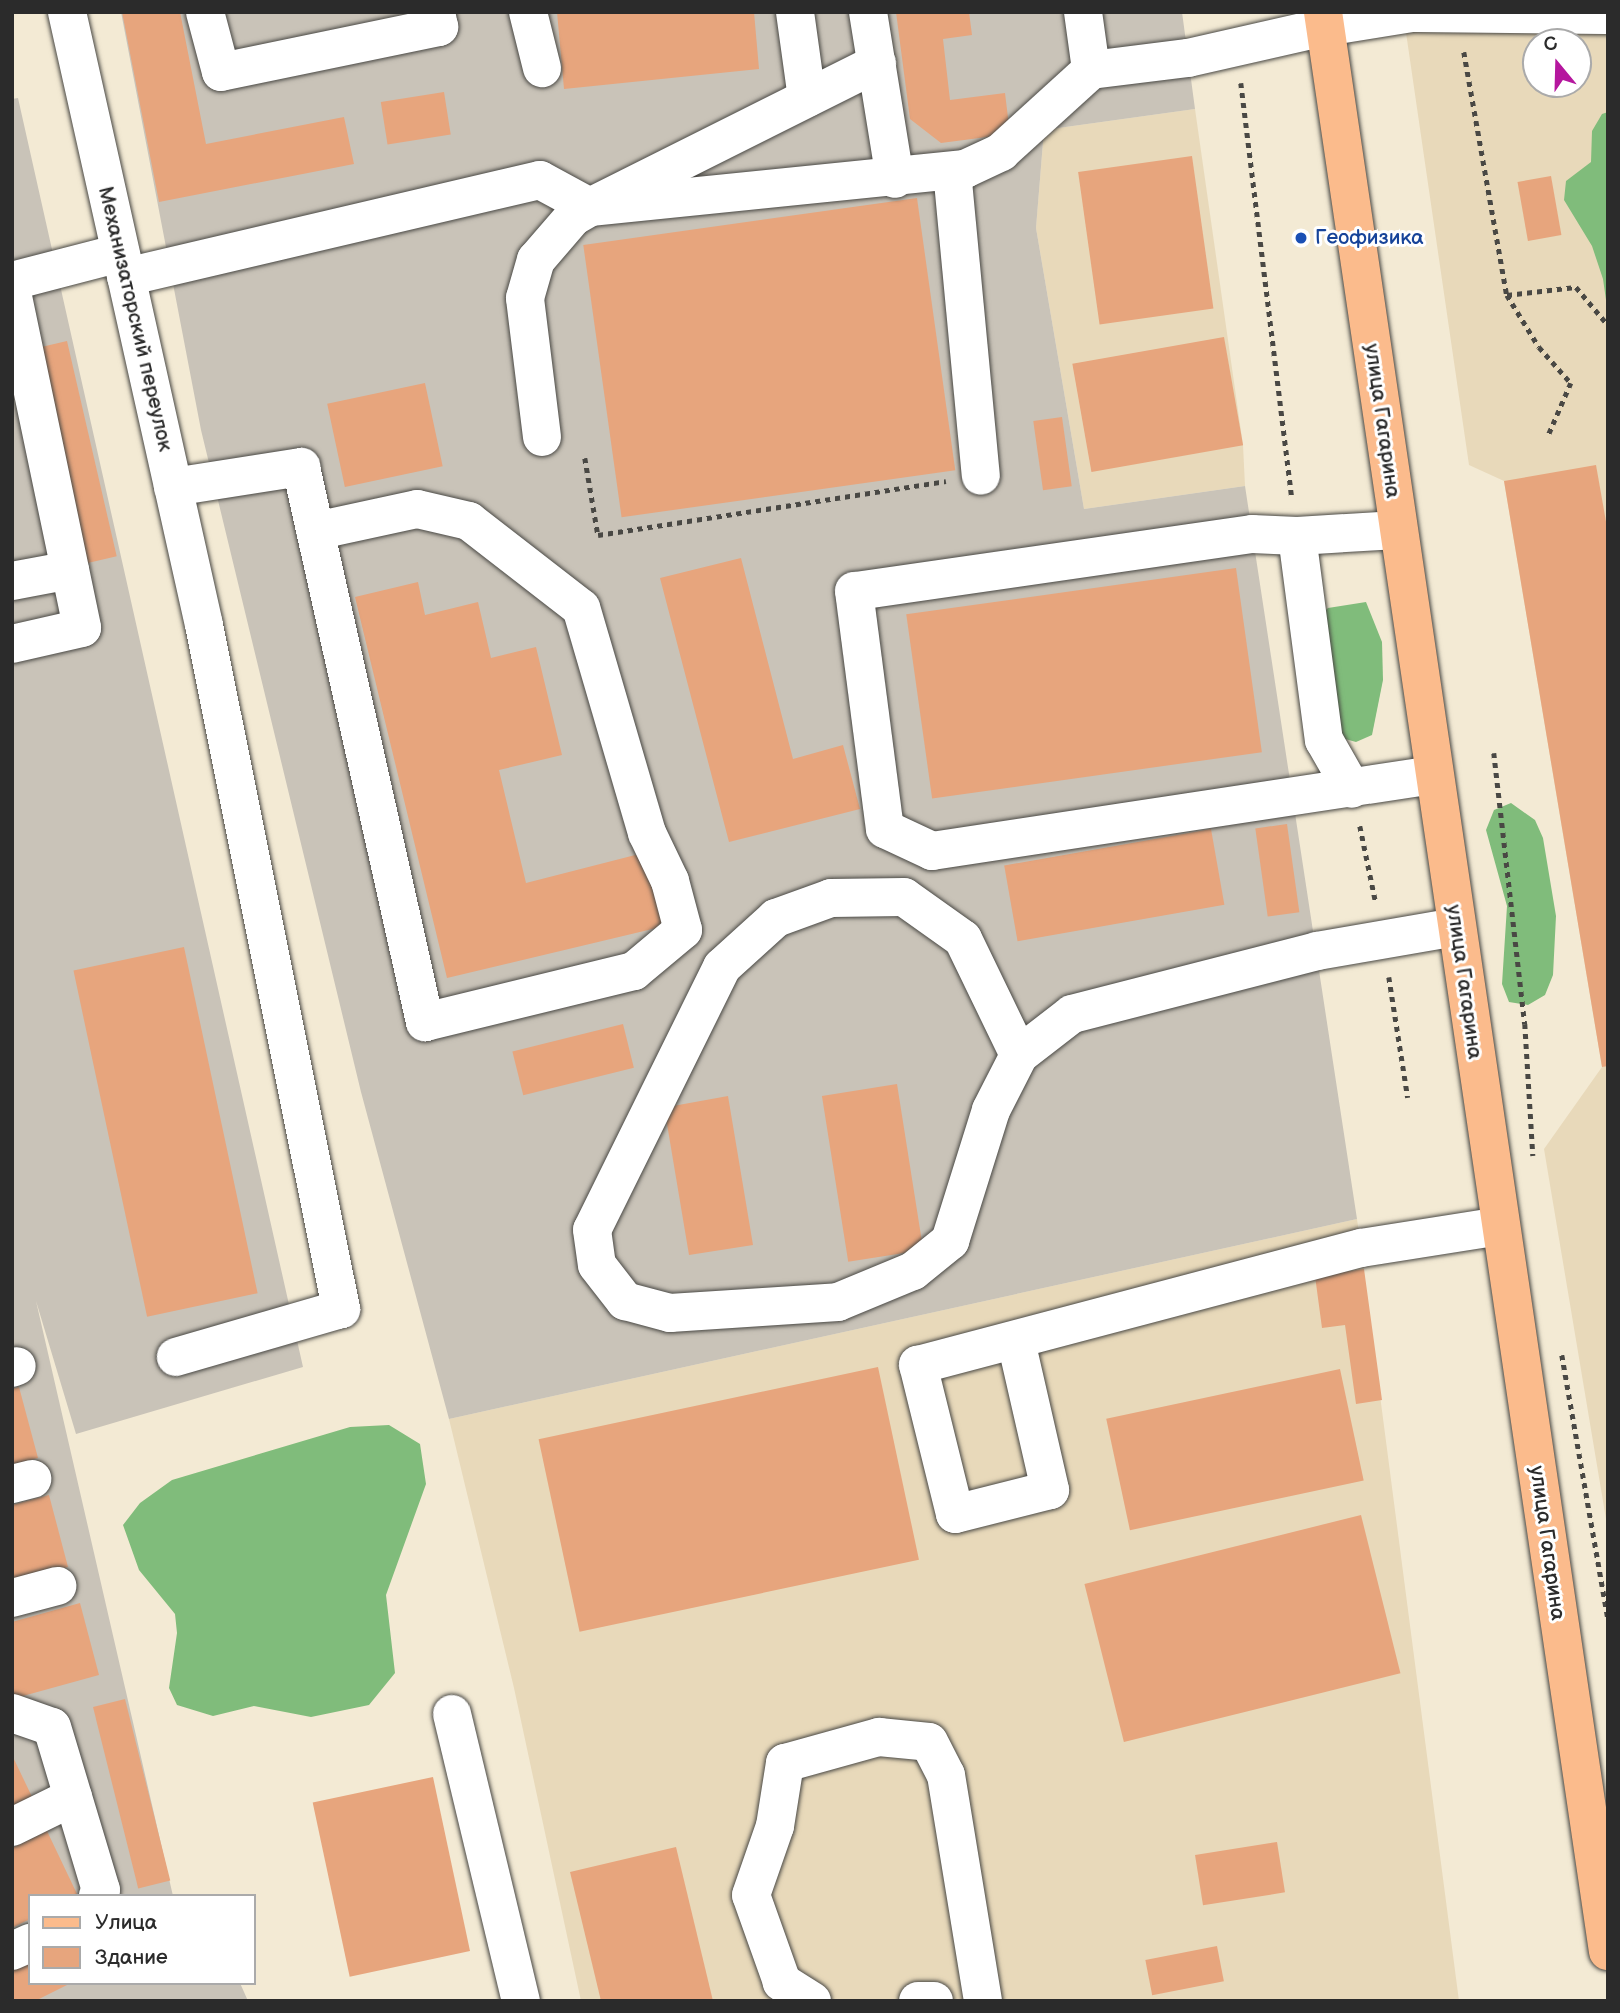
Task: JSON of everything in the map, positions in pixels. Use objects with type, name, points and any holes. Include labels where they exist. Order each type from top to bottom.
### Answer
[{"type":"main road","name":"улица Гагарина","points":[[1324,19],[1433,775],[1608,1951]]},
{"type":"street","name":"Механизаторский переулок","points":[[67,12],[204,625],[341,1309],[176,1357]]},
{"type":"street","points":[[205,12],[221,72],[439,27],[436,12]]},
{"type":"street","points":[[528,12],[542,68]]},
{"type":"street","points":[[795,12],[807,98]]},
{"type":"street","points":[[869,12],[895,179]]},
{"type":"street","points":[[1083,12],[1091,70]]},
{"type":"street","points":[[12,281],[123,265],[540,180],[590,207],[895,179],[952,171],[1001,152],[1091,70],[1237,47],[1324,19],[1412,13],[1608,15]]},
{"type":"street","points":[[542,438],[525,298],[536,260],[573,217],[877,63]]},
{"type":"street","points":[[952,171],[981,476]]},
{"type":"street","points":[[12,292],[82,628],[12,644]]},
{"type":"street","points":[[173,487],[301,467],[315,531],[425,1022],[634,971],[683,930],[670,881],[647,833],[581,608],[468,521],[417,509],[315,531]]},
{"type":"street","points":[[1397,530],[1297,536],[1252,534],[855,591],[885,829],[932,851],[1293,794],[1352,789],[1433,775]]},
{"type":"street","points":[[1297,536],[1324,740],[1352,789]]},
{"type":"street","points":[[12,581],[70,570]]},
{"type":"street","points":[[1019,1055],[963,939],[904,897],[831,898],[776,918],[722,967],[592,1230],[597,1265],[625,1301],[670,1313],[838,1302],[913,1270],[950,1241],[992,1110],[1019,1055],[1072,1014],[1317,951],[1456,927]]},
{"type":"street","points":[[1016,1341],[1050,1490],[955,1514],[918,1365],[1361,1248],[1500,1226]]},
{"type":"street","points":[[12,1598],[57,1586]]},
{"type":"street","points":[[12,1713],[51,1727],[101,1890],[98,1894]]},
{"type":"street","points":[[452,1714],[521,2001]]},
{"type":"street","points":[[812,2001],[782,1982],[751,1895],[775,1826],[785,1763],[879,1737],[929,1742],[946,1776],[984,2001]]},
{"type":"street","points":[[12,1827],[73,1797]]},
{"type":"street","points":[[12,1951],[28,1944]]},
{"type":"street","points":[[918,2001],[934,2001]]},
{"type":"path","points":[[1457,13],[1507,295],[1539,347],[1571,383],[1549,434]]},
{"type":"path","points":[[1237,47],[1289,470]]},
{"type":"path","points":[[1507,295],[1576,288],[1608,324]]},
{"type":"path","points":[[585,458],[598,535],[981,476]]},
{"type":"path","points":[[1494,752],[1525,1024],[1534,1170]]},
{"type":"path","points":[[1561,1346],[1608,1619]]},
{"type":"shaded area","points":[[121,12],[1182,12],[1195,109],[1044,130],[1036,228],[1084,509],[1245,486],[1357,1219],[449,1419],[361,1092],[201,430]]},
{"type":"shaded area","points":[[1403,12],[1608,12],[1608,1531],[1544,1149],[1602,1067],[1504,481],[1469,465]]},
{"type":"shaded area","points":[[18,98],[303,1367],[76,1434],[36,1301],[173,1894],[28,1894],[28,1985],[241,1985],[248,2001],[12,2001],[12,99]]},
{"type":"shaded area","points":[[1195,109],[1243,445],[1245,486],[1084,509],[1036,228],[1044,130]]},
{"type":"shaded area","points":[[1357,1219],[1459,2001],[581,2001],[514,1688],[449,1419]]},
{"type":"green space","points":[[1608,112],[1608,314],[1603,279],[1592,246],[1564,200],[1566,181],[1591,162],[1592,131],[1602,114]]},
{"type":"green space","points":[[1366,602],[1382,642],[1383,680],[1372,735],[1356,742],[1338,737],[1314,622],[1328,608]]},
{"type":"green space","points":[[1511,803],[1535,820],[1543,838],[1556,916],[1553,975],[1545,995],[1528,1005],[1509,1002],[1502,984],[1507,906],[1486,830],[1494,810]]},
{"type":"green space","points":[[389,1425],[420,1444],[426,1484],[386,1595],[395,1673],[369,1705],[311,1717],[254,1706],[213,1716],[177,1705],[169,1688],[177,1633],[175,1614],[139,1570],[123,1525],[140,1503],[172,1480],[350,1427]]},
{"type":"building","points":[[122,12],[180,12],[206,144],[344,117],[354,164],[159,202]]},
{"type":"building","points":[[557,12],[754,12],[759,69],[564,89]]},
{"type":"building","points":[[896,12],[969,12],[972,35],[943,39],[950,100],[1005,93],[1010,134],[941,143],[910,119]]},
{"type":"building","points":[[444,92],[451,134],[388,144],[381,102]]},
{"type":"building","points":[[1192,156],[1213,309],[1100,325],[1078,172]]},
{"type":"building","points":[[1551,176],[1561,235],[1528,241],[1518,182]]},
{"type":"building","points":[[917,198],[955,470],[622,517],[583,245]]},
{"type":"building","points":[[1224,337],[1243,445],[1091,472],[1072,364]]},
{"type":"building","points":[[67,341],[117,556],[85,564],[35,348]]},
{"type":"building","points":[[425,383],[443,466],[345,487],[327,404]]},
{"type":"building","points":[[1062,417],[1072,486],[1043,490],[1033,421]]},
{"type":"building","points":[[1596,465],[1608,533],[1608,1066],[1602,1067],[1504,481]]},
{"type":"building","points":[[741,558],[793,759],[843,745],[860,809],[729,842],[660,578]]},
{"type":"building","points":[[1236,568],[1262,752],[932,799],[906,614]]},
{"type":"building","points":[[418,582],[425,615],[478,602],[491,658],[536,647],[562,755],[499,770],[526,883],[647,852],[665,926],[447,978],[355,597]]},
{"type":"building","points":[[1287,824],[1299,912],[1268,917],[1255,828]]},
{"type":"building","points":[[1211,829],[1224,905],[1018,941],[1004,865]]},
{"type":"building","points":[[184,947],[258,1293],[147,1317],[73,970]]},
{"type":"building","points":[[623,1024],[634,1068],[523,1095],[512,1052]]},
{"type":"building","points":[[897,1084],[923,1250],[848,1262],[822,1096]]},
{"type":"building","points":[[728,1096],[753,1245],[689,1255],[666,1118],[673,1106]]},
{"type":"building","points":[[1364,1269],[1382,1400],[1356,1404],[1345,1325],[1322,1328],[1315,1276]]},
{"type":"building","points":[[878,1367],[919,1560],[580,1632],[539,1439]]},
{"type":"building","points":[[1340,1369],[1364,1481],[1130,1530],[1106,1419]]},
{"type":"building","points":[[19,1387],[38,1458],[12,1465],[12,1389]]},
{"type":"building","points":[[49,1495],[68,1567],[12,1582],[12,1505]]},
{"type":"building","points":[[1361,1515],[1400,1673],[1124,1742],[1084,1584]]},
{"type":"building","points":[[80,1603],[99,1675],[12,1699],[12,1622]]},
{"type":"building","points":[[125,1699],[170,1880],[138,1888],[93,1707]]},
{"type":"building","points":[[12,1755],[34,1801],[12,1812]]},
{"type":"building","points":[[433,1777],[470,1951],[350,1977],[313,1803]]},
{"type":"building","points":[[47,1831],[77,1894],[28,1894],[28,1920],[12,1928],[12,1848]]},
{"type":"building","points":[[1277,1842],[1285,1892],[1203,1905],[1195,1855]]},
{"type":"building","points":[[676,1847],[713,2001],[601,2001],[570,1872]]},
{"type":"building","points":[[1217,1946],[1224,1981],[1152,1995],[1145,1960]]},
{"type":"building","points":[[28,1963],[28,1985],[67,1985],[35,2001],[12,2001],[12,1970]]},
{"type":"place","name":"Геофизика","points":[[1301,238]]}]
